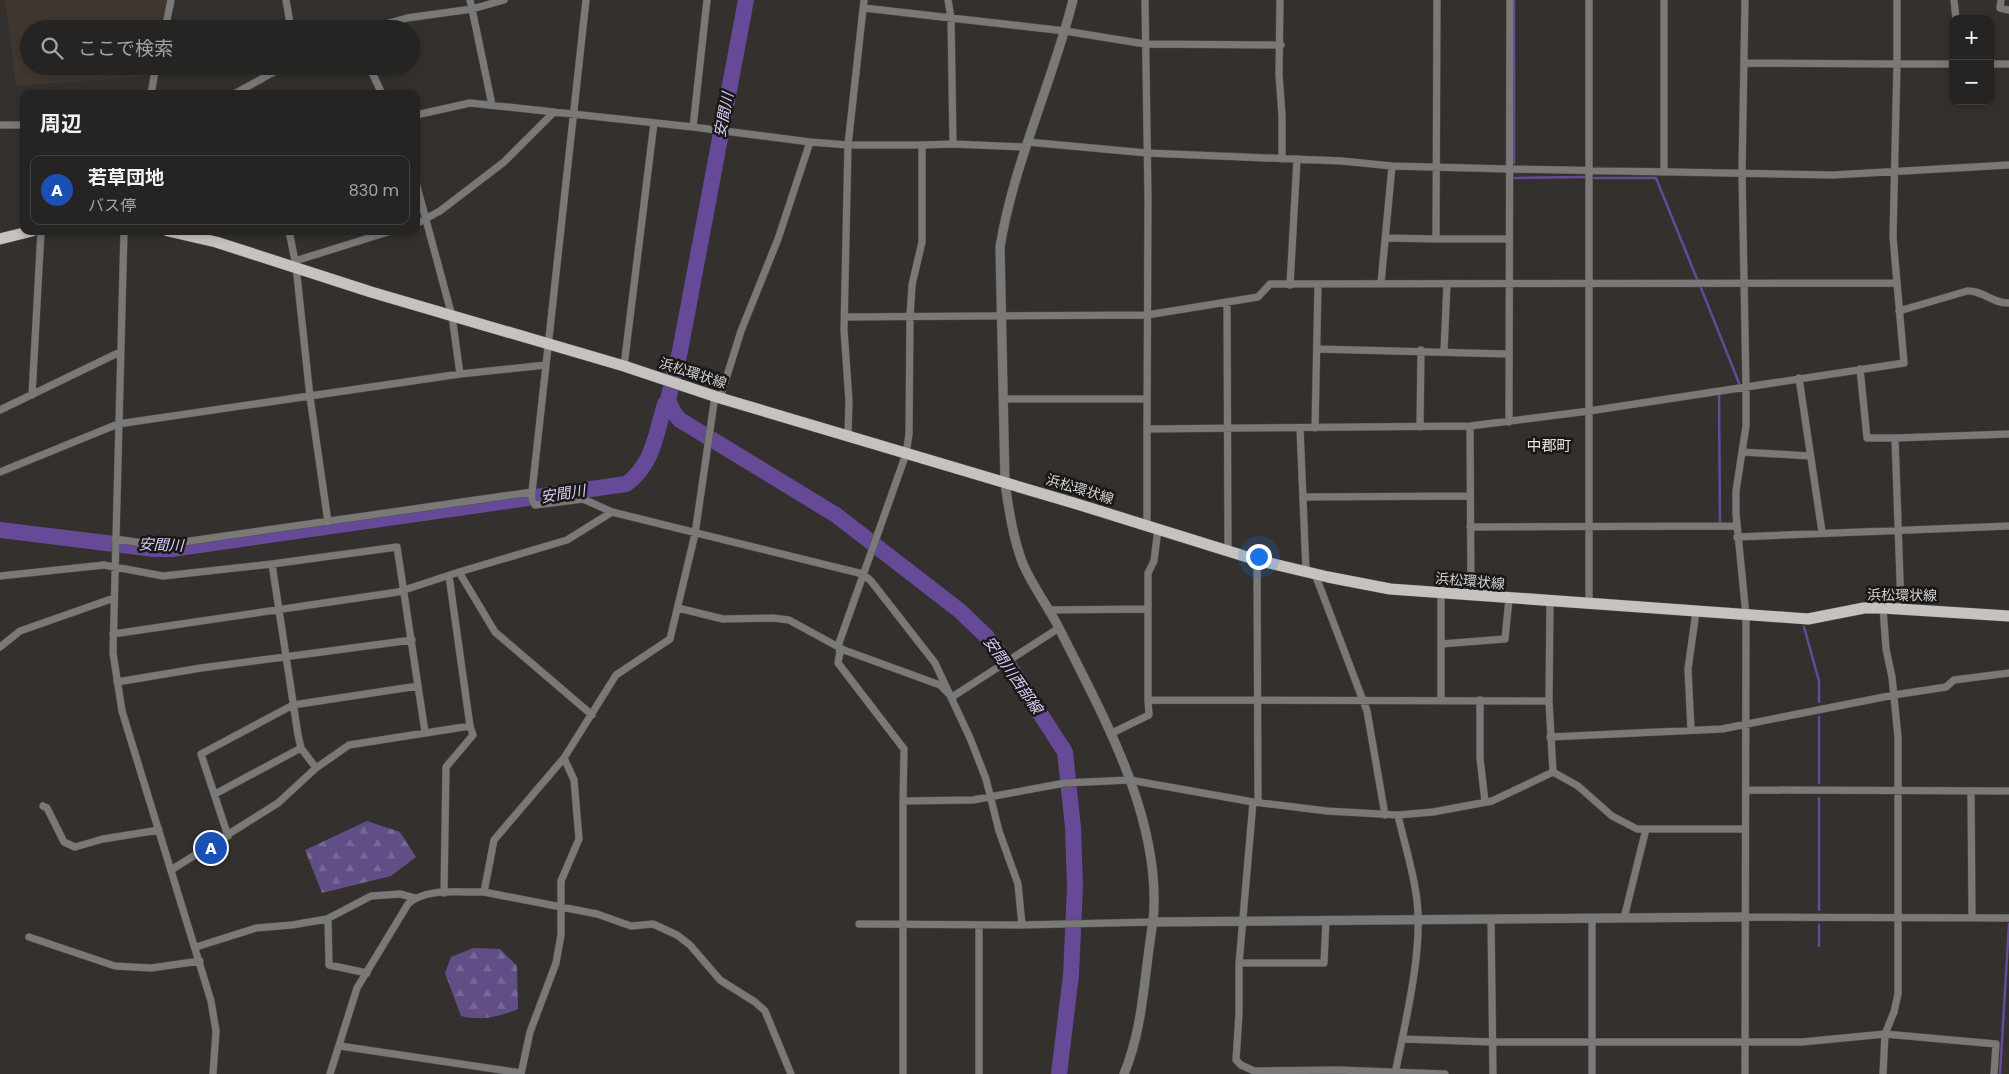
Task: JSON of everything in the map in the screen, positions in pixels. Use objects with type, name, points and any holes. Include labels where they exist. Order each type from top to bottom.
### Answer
[{"type":"main road","points":[[0,239],[20,234]]},
{"type":"main road","name":"浜松環状線","points":[[185,235],[295,265],[452,316],[624,366],[718,397],[1257,560],[1310,573],[1390,589],[1746,616],[1808,619],[1864,608],[1902,608],[2009,616]]},
{"type":"street","points":[[167,20],[171,0]]},
{"type":"street","points":[[286,0],[289,20]]},
{"type":"street","points":[[470,0],[492,105]]},
{"type":"street","points":[[400,20],[472,9],[504,0]]},
{"type":"street","points":[[586,0],[532,495],[535,505],[582,500],[612,512],[695,534],[792,555],[862,574],[871,581],[935,663],[952,697],[976,752],[991,796],[999,830],[1018,884],[1022,926]]},
{"type":"street","points":[[693,127],[707,0]]},
{"type":"street","points":[[848,436],[849,401],[845,317],[848,145],[864,0]]},
{"type":"street","points":[[948,0],[952,18],[953,144]]},
{"type":"street","points":[[1073,0],[1065,31],[1005,213],[1000,247],[1000,317],[1006,483],[1015,539],[1024,565],[1059,628],[1110,734],[1130,780],[1143,819],[1150,853],[1154,910],[1153,922],[1142,1008],[1136,1039],[1124,1074]]},
{"type":"street","points":[[1110,734],[1149,715],[1148,573],[1154,561],[1146,399],[1147,153],[1145,0]]},
{"type":"street","points":[[1280,0],[1281,45],[1279,74],[1282,116],[1282,159]]},
{"type":"street","points":[[1436,239],[1437,0]]},
{"type":"street","points":[[1509,422],[1508,169],[1510,0]]},
{"type":"street","points":[[1589,0],[1589,605]]},
{"type":"street","points":[[1664,0],[1664,172]]},
{"type":"street","points":[[1745,0],[1742,172],[1746,387],[1742,452],[1736,491],[1737,537],[1746,616],[1745,1074]]},
{"type":"street","points":[[1147,429],[1470,426],[1588,411],[1904,363],[1893,237],[1896,173],[1897,0]]},
{"type":"street","points":[[1954,0],[1956,15]]},
{"type":"street","points":[[2001,0],[2000,8],[2009,10]]},
{"type":"street","points":[[864,8],[1065,31],[1145,44],[1281,45]]},
{"type":"street","points":[[1745,63],[1949,64]]},
{"type":"street","points":[[1994,64],[2009,64]]},
{"type":"street","points":[[152,90],[154,75]]},
{"type":"street","points":[[242,90],[269,75]]},
{"type":"street","points":[[373,75],[380,90]]},
{"type":"street","points":[[250,86],[251,90]]},
{"type":"street","points":[[420,114],[470,103],[848,145],[1026,145],[1147,153],[1297,159],[1392,166],[1833,174],[1896,173],[2009,165]]},
{"type":"street","points":[[420,223],[428,220],[504,162],[554,112]]},
{"type":"street","points":[[624,366],[654,123]]},
{"type":"street","points":[[0,125],[20,125]]},
{"type":"street","points":[[484,892],[494,840],[564,758],[616,675],[670,639],[695,534],[710,435],[718,397],[741,331],[778,239],[810,142]]},
{"type":"street","points":[[903,1074],[904,749],[838,663],[840,652],[838,646],[906,454],[909,434],[912,285],[922,242],[922,145]]},
{"type":"street","points":[[1290,285],[1297,159]]},
{"type":"street","points":[[1381,283],[1392,166]]},
{"type":"street","points":[[420,195],[452,316],[460,374]]},
{"type":"street","points":[[32,395],[41,235]]},
{"type":"street","points":[[124,235],[114,548],[113,634],[117,682],[124,720],[196,947],[211,1001],[216,1031],[213,1074]]},
{"type":"street","points":[[290,235],[328,522]]},
{"type":"street","points":[[295,265],[380,235]]},
{"type":"street","points":[[1386,238],[1508,239]]},
{"type":"street","points":[[845,317],[1147,315],[1258,297],[1270,284],[1896,283]]},
{"type":"street","points":[[1444,351],[1448,284]]},
{"type":"street","points":[[1315,428],[1318,285]]},
{"type":"street","points":[[1899,311],[1975,290],[2000,303],[2009,303]]},
{"type":"street","points":[[1227,302],[1228,550]]},
{"type":"street","points":[[1317,349],[1421,350],[1508,354]]},
{"type":"street","points":[[1420,427],[1421,350]]},
{"type":"street","points":[[0,410],[120,352]]},
{"type":"street","points":[[0,472],[118,424],[460,374],[546,365]]},
{"type":"street","points":[[1860,369],[1867,438],[2009,434]]},
{"type":"street","points":[[1799,378],[1822,532]]},
{"type":"street","points":[[1004,399],[1146,399]]},
{"type":"street","points":[[1470,426],[1471,596]]},
{"type":"street","points":[[1300,428],[1303,497],[1310,573],[1367,711],[1384,815]]},
{"type":"street","points":[[1895,438],[1902,608]]},
{"type":"street","points":[[1742,452],[1810,456]]},
{"type":"street","points":[[115,539],[150,544],[176,543],[532,495]]},
{"type":"street","points":[[1303,497],[1470,496]]},
{"type":"street","points":[[113,634],[404,590],[567,540],[612,512]]},
{"type":"street","points":[[1470,527],[1737,526]]},
{"type":"street","points":[[1737,537],[1822,532],[2009,526]]},
{"type":"street","points":[[0,576],[114,566],[163,576],[397,547],[425,732]]},
{"type":"street","points":[[1257,560],[1255,802],[1239,963],[1239,1014],[1236,1060],[1241,1066],[1254,1072],[1338,1070],[1395,1074],[1446,1074]]},
{"type":"street","points":[[272,564],[301,748],[316,768]]},
{"type":"street","points":[[459,572],[495,632],[592,715]]},
{"type":"street","points":[[444,893],[446,768],[474,735],[470,726],[449,576]]},
{"type":"street","points":[[1441,700],[1442,594]]},
{"type":"street","points":[[0,647],[20,631],[114,598]]},
{"type":"street","points":[[1441,644],[1505,640],[1509,599]]},
{"type":"street","points":[[1550,602],[1550,737],[1553,772]]},
{"type":"street","points":[[678,608],[723,619],[773,618],[789,620],[838,646],[940,685],[952,697]]},
{"type":"street","points":[[1883,1074],[1885,1034],[1894,1012],[1898,994],[1899,791],[1898,736],[1894,695],[1886,649],[1884,608]]},
{"type":"street","points":[[1048,610],[1147,609]]},
{"type":"street","points":[[1691,730],[1688,669],[1690,638],[1696,612]]},
{"type":"street","points":[[952,697],[1059,628]]},
{"type":"street","points":[[117,682],[201,668],[412,640]]},
{"type":"street","points":[[1550,737],[1745,726],[1894,695],[1946,687],[1954,680],[2009,672]]},
{"type":"street","points":[[228,836],[201,754],[293,705],[418,686]]},
{"type":"street","points":[[1148,700],[1550,701]]},
{"type":"street","points":[[1480,700],[1480,758],[1485,802]]},
{"type":"street","points":[[171,870],[278,803],[316,768],[349,745],[470,726]]},
{"type":"street","points":[[215,794],[301,748]]},
{"type":"street","points":[[340,1046],[521,1073],[530,1032],[556,963],[561,935],[563,873],[579,839],[574,780],[564,758]]},
{"type":"street","points":[[904,801],[951,802],[1065,783],[1130,780],[1255,802],[1326,811],[1398,815],[1433,812],[1485,802],[1553,772]]},
{"type":"street","points":[[1553,772],[1578,786],[1612,816],[1637,828],[1745,828]]},
{"type":"street","points":[[1746,790],[2009,791]]},
{"type":"street","points":[[1971,791],[1972,918]]},
{"type":"street","points":[[43,806],[47,808],[64,842],[76,847],[103,839],[158,830]]},
{"type":"street","points":[[1395,1074],[1415,958],[1418,920],[1417,901],[1398,815]]},
{"type":"street","points":[[1624,918],[1646,829]]},
{"type":"street","points":[[196,947],[256,928],[328,919],[371,896],[400,894],[415,898],[444,893],[484,892],[606,916],[631,926],[653,924],[680,937],[690,945],[720,980],[755,1002],[765,1011],[791,1074]]},
{"type":"street","points":[[330,1074],[358,988],[408,904],[415,898]]},
{"type":"street","points":[[859,924],[1022,926],[1243,920],[1744,917],[2009,918]]},
{"type":"street","points":[[1592,918],[1592,1074]]},
{"type":"street","points":[[328,919],[329,965],[366,973]]},
{"type":"street","points":[[1491,919],[1493,1074]]},
{"type":"street","points":[[1239,963],[1324,963],[1326,920]]},
{"type":"street","points":[[979,925],[979,1074]]},
{"type":"street","points":[[29,937],[115,966],[151,968],[200,961]]},
{"type":"street","points":[[1402,1039],[1492,1042],[1745,1042],[1836,1040],[1885,1034],[1996,1044],[1994,1074]]},
{"type":"shaded area","points":[[5,0],[167,0],[162,20],[20,20],[20,75],[150,76],[16,86]]},
{"type":"green space","points":[[367,821],[400,832],[416,857],[391,876],[322,893],[305,850]]},
{"type":"green space","points":[[473,948],[500,949],[517,966],[518,1009],[490,1017],[461,1016],[445,973],[451,957]]},
{"type":"waterway","name":"安間川","points":[[0,530],[155,549],[172,549],[626,484],[635,477],[648,458],[665,404],[668,400],[680,351],[746,0]]},
{"type":"waterway","points":[[1514,0],[1514,163]]},
{"type":"waterway","points":[[1514,178],[1584,177]]},
{"type":"waterway","points":[[1594,178],[1656,178],[1697,279]]},
{"type":"waterway","points":[[1701,288],[1739,383]]},
{"type":"waterway","points":[[1719,394],[1720,522]]},
{"type":"waterway","name":"安間川西部線","points":[[668,400],[674,413],[680,420],[836,515],[960,611],[986,636],[1008,664],[1065,752],[1073,827],[1075,887],[1071,975],[1059,1074]]},
{"type":"waterway","points":[[1804,627],[1819,681],[1819,702]]},
{"type":"waterway","points":[[1819,717],[1819,783]]},
{"type":"waterway","points":[[1819,798],[1819,910]]},
{"type":"waterway","points":[[2000,1074],[2009,924]]},
{"type":"waterway","points":[[1819,925],[1819,946]]},
{"type":"place","name":"若草団地","points":[[211,848]]},
{"type":"district","name":"中郡町","points":[[1549,446]]}]
